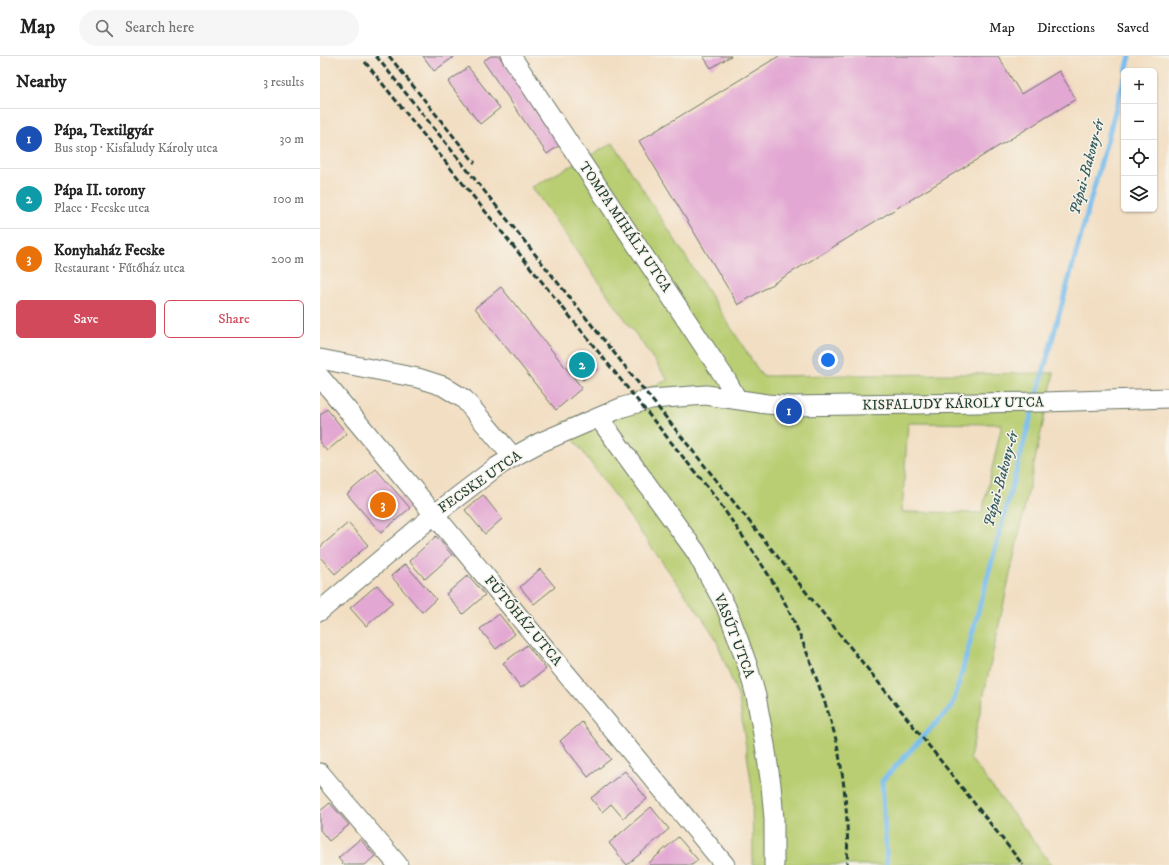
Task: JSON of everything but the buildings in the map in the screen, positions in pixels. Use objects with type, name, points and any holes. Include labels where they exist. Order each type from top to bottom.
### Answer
[{"type":"street","name":"TOMPA MIHÁLY UTCA","points":[[511,56],[727,381],[737,399]]},
{"type":"street","points":[[320,359],[418,378],[443,386],[464,400],[513,457]]},
{"type":"street","name":"FŰTŐHÁZ UTCA","points":[[320,377],[726,865]]},
{"type":"street","name":"FECSKE UTCA","points":[[320,611],[435,514],[495,468],[539,443],[623,407],[651,399],[706,395],[737,399]]},
{"type":"street","name":"KISFALUDY KÁROLY UTCA","points":[[737,399],[792,406],[1044,402],[1169,398]]},
{"type":"street","name":"VASÚT UTCA","points":[[598,418],[696,552],[726,607],[748,668],[756,696],[771,785],[774,819],[774,865]]},
{"type":"street","points":[[320,773],[398,865]]},
{"type":"green space","points":[[613,143],[762,376],[1054,373],[970,758],[1052,865],[753,865],[752,788],[739,699],[715,637],[562,423],[668,380],[532,187]],"holes":[[[908,423],[1002,424],[982,513],[902,512]]]},
{"type":"waterway","name":"Pápai-Bakony-ér","points":[[1127,68],[1130,56]]},
{"type":"waterway","name":"Pápai-Bakony-ér","points":[[1036,398],[1121,90]]},
{"type":"waterway","name":"Pápai-Bakony-ér","points":[[887,865],[882,781],[952,706],[1034,405]]},
{"type":"railway","points":[[376,56],[903,713],[1023,865]]},
{"type":"railway","points":[[389,56],[475,163]]},
{"type":"railway","points":[[365,62],[716,498],[773,582],[801,639],[812,666],[835,734],[846,804],[847,865]]},
{"type":"place","name":"Pápa II. torony","points":[[582,365]]},
{"type":"place","name":"Pápa, Textilgyár","points":[[789,411]]},
{"type":"place","name":"Konyhaház Fecske","points":[[383,505]]}]
